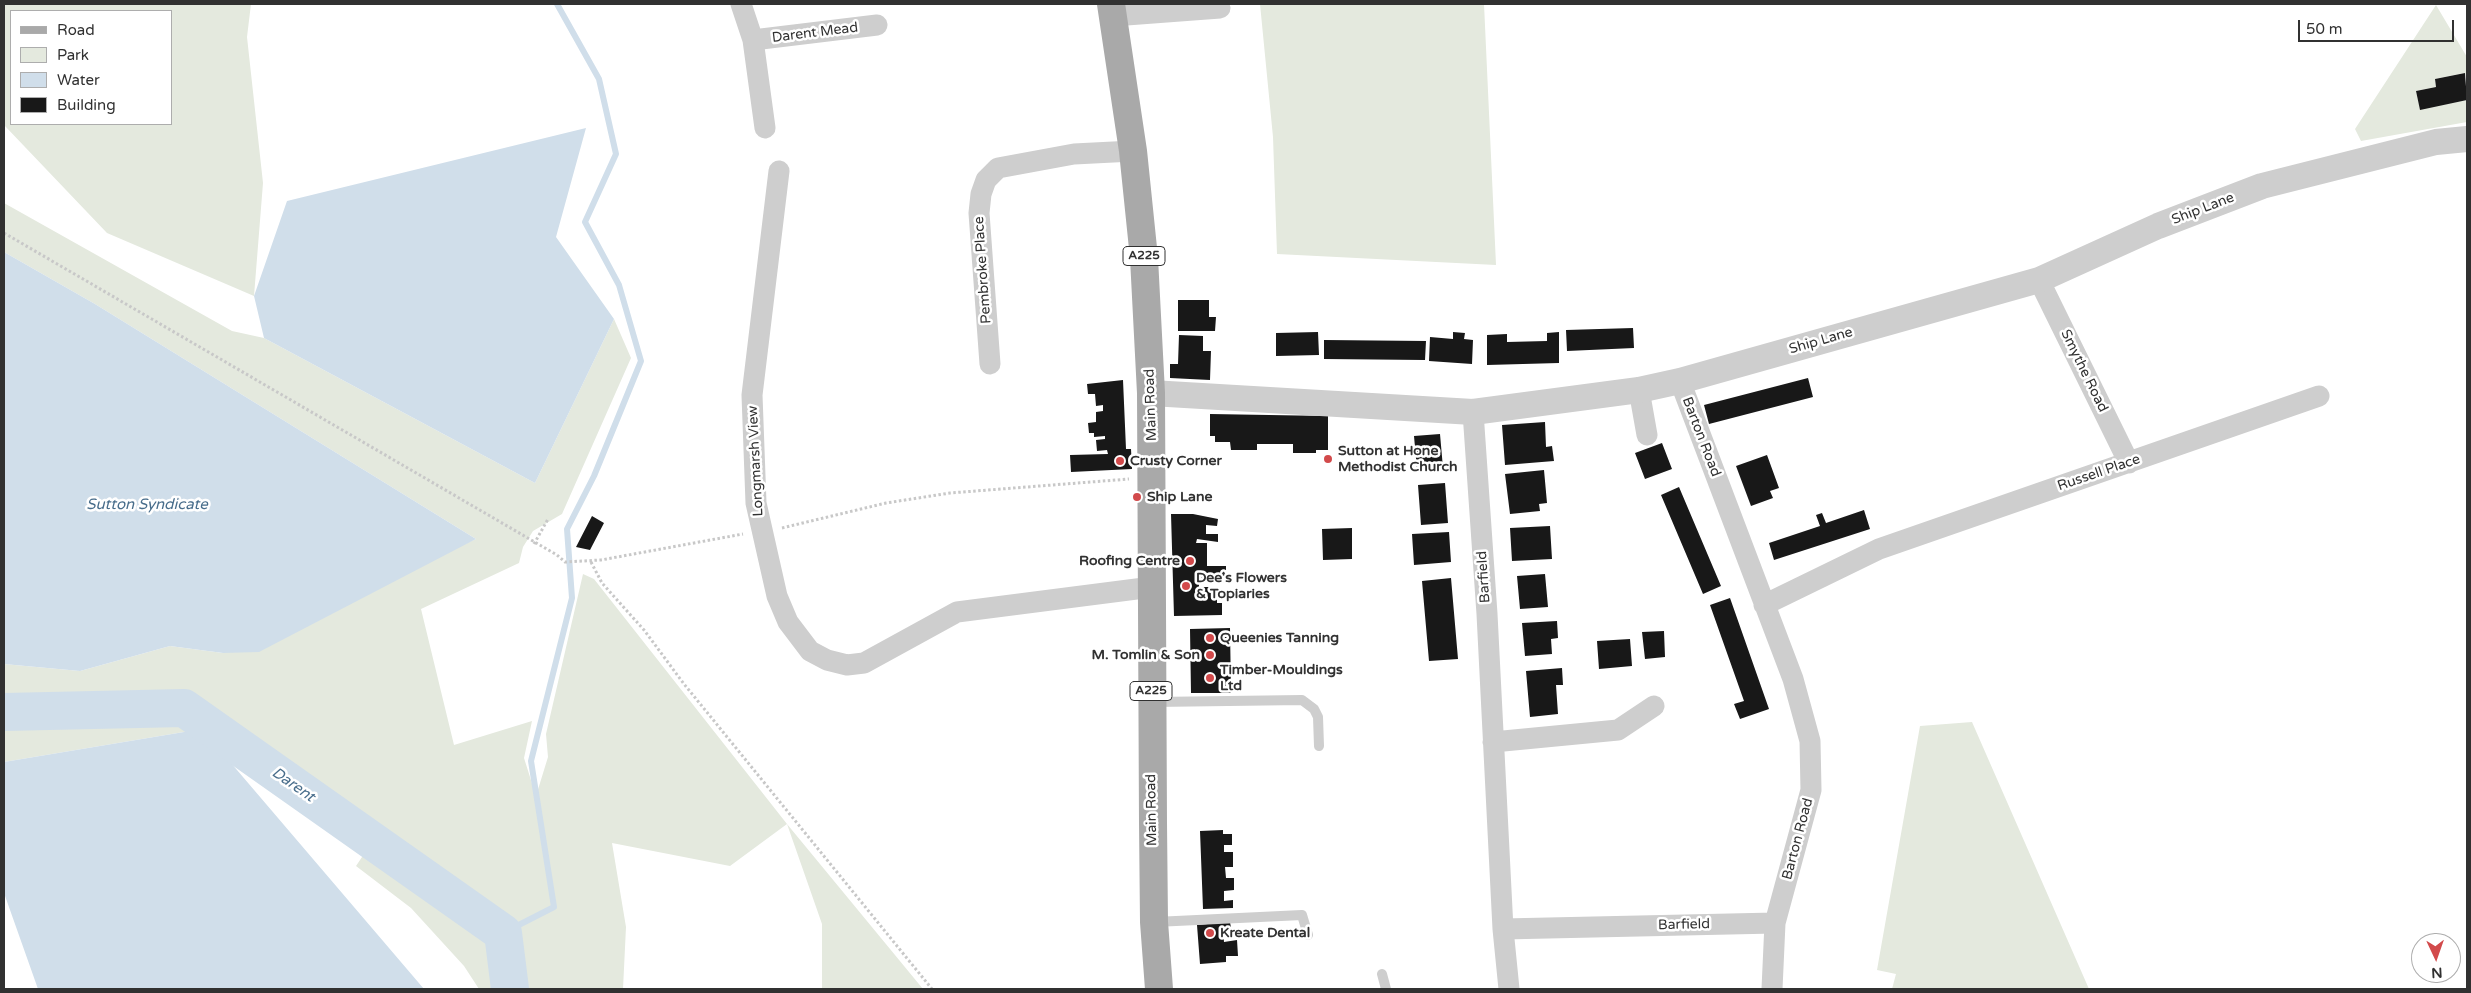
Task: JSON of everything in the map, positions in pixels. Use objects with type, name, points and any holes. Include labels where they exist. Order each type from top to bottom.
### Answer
[{"type":"main road","name":"Main Road","points":[[1112,10],[1133,151],[1144,258],[1151,393],[1151,702],[1154,922],[1159,989]]},
{"type":"street","name":"Darent Mead","points":[[741,4],[753,40],[765,128]]},
{"type":"street","points":[[1112,10],[1220,8]]},
{"type":"street","name":"Darent Mead","points":[[753,40],[877,25]]},
{"type":"street","name":"Ship Lane","points":[[1151,393],[1473,412],[1638,390],[1680,381],[2039,280],[2158,226],[2262,186],[2436,142],[2467,140]]},
{"type":"street","name":"Pembroke Place","points":[[990,364],[979,213],[981,194],[986,180],[998,168],[1074,154],[1133,151]]},
{"type":"street","name":"Longmarsh View","points":[[779,171],[752,395],[756,503],[777,596],[788,622],[810,651],[827,660],[847,665],[864,663],[957,612],[1152,588]]},
{"type":"street","name":"Smythe Road","points":[[2039,280],[2129,462]]},
{"type":"street","name":"Barton Road","points":[[1680,381],[1793,679],[1810,741],[1811,790],[1775,923],[1772,989]]},
{"type":"street","points":[[1638,390],[1646,435]]},
{"type":"street","name":"Russell Place","points":[[1764,605],[1879,549],[2319,396]]},
{"type":"street","name":"Barfield","points":[[1473,412],[1503,929],[1509,989]]},
{"type":"street","points":[[1493,742],[1618,730],[1654,706]]},
{"type":"street","name":"Barfield","points":[[1503,929],[1775,923]]},
{"type":"lane","points":[[1151,702],[1302,700],[1314,708],[1318,717],[1318,746]]},
{"type":"lane","points":[[1154,922],[1302,915],[1308,934]]},
{"type":"lane","points":[[1382,974],[1386,989]]},
{"type":"path","points":[[4,233],[565,562],[586,563],[761,531],[886,503],[950,493],[1152,477]]},
{"type":"path","points":[[534,544],[548,519]]},
{"type":"path","points":[[591,562],[602,583],[644,630],[684,684],[932,989]]},
{"type":"green space","points":[[4,4],[251,4],[247,37],[263,183],[254,296],[107,233],[4,125]]},
{"type":"green space","points":[[1260,4],[1484,4],[1496,265],[1277,254],[1273,137]]},
{"type":"green space","points":[[2436,5],[2467,57],[2467,82],[2465,73],[2435,79],[2436,87],[2416,91],[2420,109],[2467,100],[2467,122],[2361,141],[2355,129]]},
{"type":"green space","points":[[4,203],[232,331],[264,338],[535,483],[614,319],[631,358],[562,514],[533,531],[523,547],[519,563],[421,609],[454,745],[532,721],[524,758],[536,796],[548,757],[546,734],[583,574],[594,579],[787,824],[730,866],[612,843],[626,927],[623,989],[479,989],[464,966],[411,908],[356,866],[380,830],[210,705],[202,729],[4,762],[4,664],[80,671],[170,646],[223,653],[476,539],[95,304],[4,252]]},
{"type":"green space","points":[[1972,722],[2089,989],[1892,989],[1896,974],[1877,970],[1920,726]]},
{"type":"green space","points":[[787,824],[923,989],[822,989],[822,924]]},
{"type":"water","points":[[586,128],[556,237],[614,319],[535,483],[264,338],[254,296],[287,201]]},
{"type":"water","name":"Sutton Syndicate","points":[[4,252],[95,304],[476,539],[259,652],[223,653],[170,646],[80,671],[4,664]]},
{"type":"water","points":[[202,729],[424,989],[38,989],[4,893],[4,762]]},
{"type":"building","points":[[2465,73],[2467,100],[2420,110],[2416,91],[2436,87],[2435,79]]},
{"type":"building","points":[[1178,300],[1209,300],[1209,317],[1216,317],[1215,331],[1178,331]]},
{"type":"building","points":[[1633,328],[1634,348],[1567,351],[1566,330]]},
{"type":"building","points":[[1318,332],[1319,355],[1276,356],[1276,333]]},
{"type":"building","points":[[1453,332],[1465,333],[1464,339],[1473,340],[1472,364],[1429,361],[1430,337],[1453,339]]},
{"type":"building","points":[[1559,332],[1559,363],[1487,365],[1487,335],[1507,334],[1507,342],[1547,341],[1547,333]]},
{"type":"building","points":[[1179,335],[1203,336],[1203,351],[1211,351],[1210,380],[1170,378],[1170,364],[1178,364]]},
{"type":"building","points":[[1324,340],[1426,341],[1425,360],[1324,359]]},
{"type":"building","points":[[1808,378],[1813,397],[1709,424],[1704,405]]},
{"type":"building","points":[[1123,380],[1126,449],[1131,449],[1132,469],[1071,472],[1070,455],[1108,454],[1107,450],[1097,451],[1096,440],[1105,439],[1105,436],[1094,437],[1094,433],[1089,433],[1088,423],[1096,422],[1096,412],[1103,411],[1103,405],[1096,406],[1095,394],[1088,394],[1087,384]]},
{"type":"building","points":[[1210,414],[1328,416],[1328,450],[1316,450],[1316,453],[1293,453],[1293,444],[1257,444],[1257,450],[1231,450],[1230,442],[1215,442],[1215,436],[1210,436]]},
{"type":"building","points":[[1545,422],[1546,447],[1552,446],[1554,461],[1505,465],[1502,425]]},
{"type":"building","points":[[1440,434],[1443,468],[1417,470],[1414,436]]},
{"type":"building","points":[[1662,443],[1672,469],[1645,479],[1635,453]]},
{"type":"building","points":[[1767,455],[1779,488],[1770,491],[1773,498],[1751,506],[1736,466]]},
{"type":"building","points":[[1544,470],[1547,503],[1539,504],[1540,511],[1510,514],[1505,474]]},
{"type":"building","points":[[1445,483],[1448,523],[1421,525],[1418,485]]},
{"type":"building","points":[[1679,487],[1721,586],[1703,594],[1661,495]]},
{"type":"building","points":[[1864,510],[1870,529],[1774,560],[1769,543],[1820,526],[1816,515],[1822,513],[1826,523]]},
{"type":"building","points":[[1171,514],[1193,514],[1218,519],[1217,526],[1206,525],[1206,534],[1218,534],[1218,542],[1197,539],[1196,543],[1207,543],[1207,566],[1226,566],[1226,582],[1199,583],[1199,587],[1217,587],[1217,603],[1222,603],[1222,615],[1174,616]]},
{"type":"building","points":[[592,516],[604,523],[590,550],[576,547]]},
{"type":"building","points":[[1550,526],[1552,559],[1512,561],[1510,528]]},
{"type":"building","points":[[1352,528],[1352,559],[1323,560],[1322,529]]},
{"type":"building","points":[[1449,532],[1451,562],[1414,565],[1412,534]]},
{"type":"building","points":[[1545,574],[1548,607],[1520,609],[1517,576]]},
{"type":"building","points":[[1451,578],[1458,659],[1429,661],[1422,581]]},
{"type":"building","points":[[1730,598],[1769,709],[1740,719],[1734,704],[1744,701],[1710,605]]},
{"type":"building","points":[[1557,621],[1558,638],[1551,639],[1552,654],[1525,656],[1522,623]]},
{"type":"building","points":[[1230,628],[1231,693],[1191,693],[1190,629]]},
{"type":"building","points":[[1664,631],[1665,657],[1645,659],[1642,632]]},
{"type":"building","points":[[1630,639],[1632,666],[1599,669],[1597,641]]},
{"type":"building","points":[[1562,668],[1563,685],[1556,685],[1558,714],[1530,717],[1526,671]]},
{"type":"building","points":[[1223,830],[1223,834],[1232,834],[1232,845],[1224,845],[1224,852],[1233,852],[1233,867],[1225,867],[1226,878],[1234,878],[1234,890],[1224,891],[1224,901],[1233,900],[1233,908],[1203,909],[1200,831]]},
{"type":"building","points":[[1230,922],[1231,928],[1223,929],[1224,942],[1237,940],[1238,956],[1226,956],[1226,962],[1200,964],[1197,925]]},
{"type":"waterway","points":[[503,933],[554,907],[531,761],[572,598],[567,529],[594,476],[641,361],[619,285],[585,222],[616,154],[599,79],[557,4]]},
{"type":"waterway","name":"Darent","points":[[4,712],[184,708],[503,933],[510,989]]},
{"type":"place","name":"Sutton at Hone Methodist Church","points":[[1328,459]]},
{"type":"place","name":"Crusty Corner","points":[[1120,461]]},
{"type":"place","name":"Ship Lane","points":[[1137,497]]},
{"type":"place","name":"Roofing Centre","points":[[1190,561]]},
{"type":"place","name":"Dee's Flowers & Topiaries","points":[[1186,586]]},
{"type":"place","name":"Queenies Tanning","points":[[1210,638]]},
{"type":"place","name":"M. Tomlin & Son","points":[[1210,655]]},
{"type":"place","name":"Timber-Mouldings Ltd","points":[[1210,678]]},
{"type":"place","name":"Kreate Dental","points":[[1210,933]]}]
